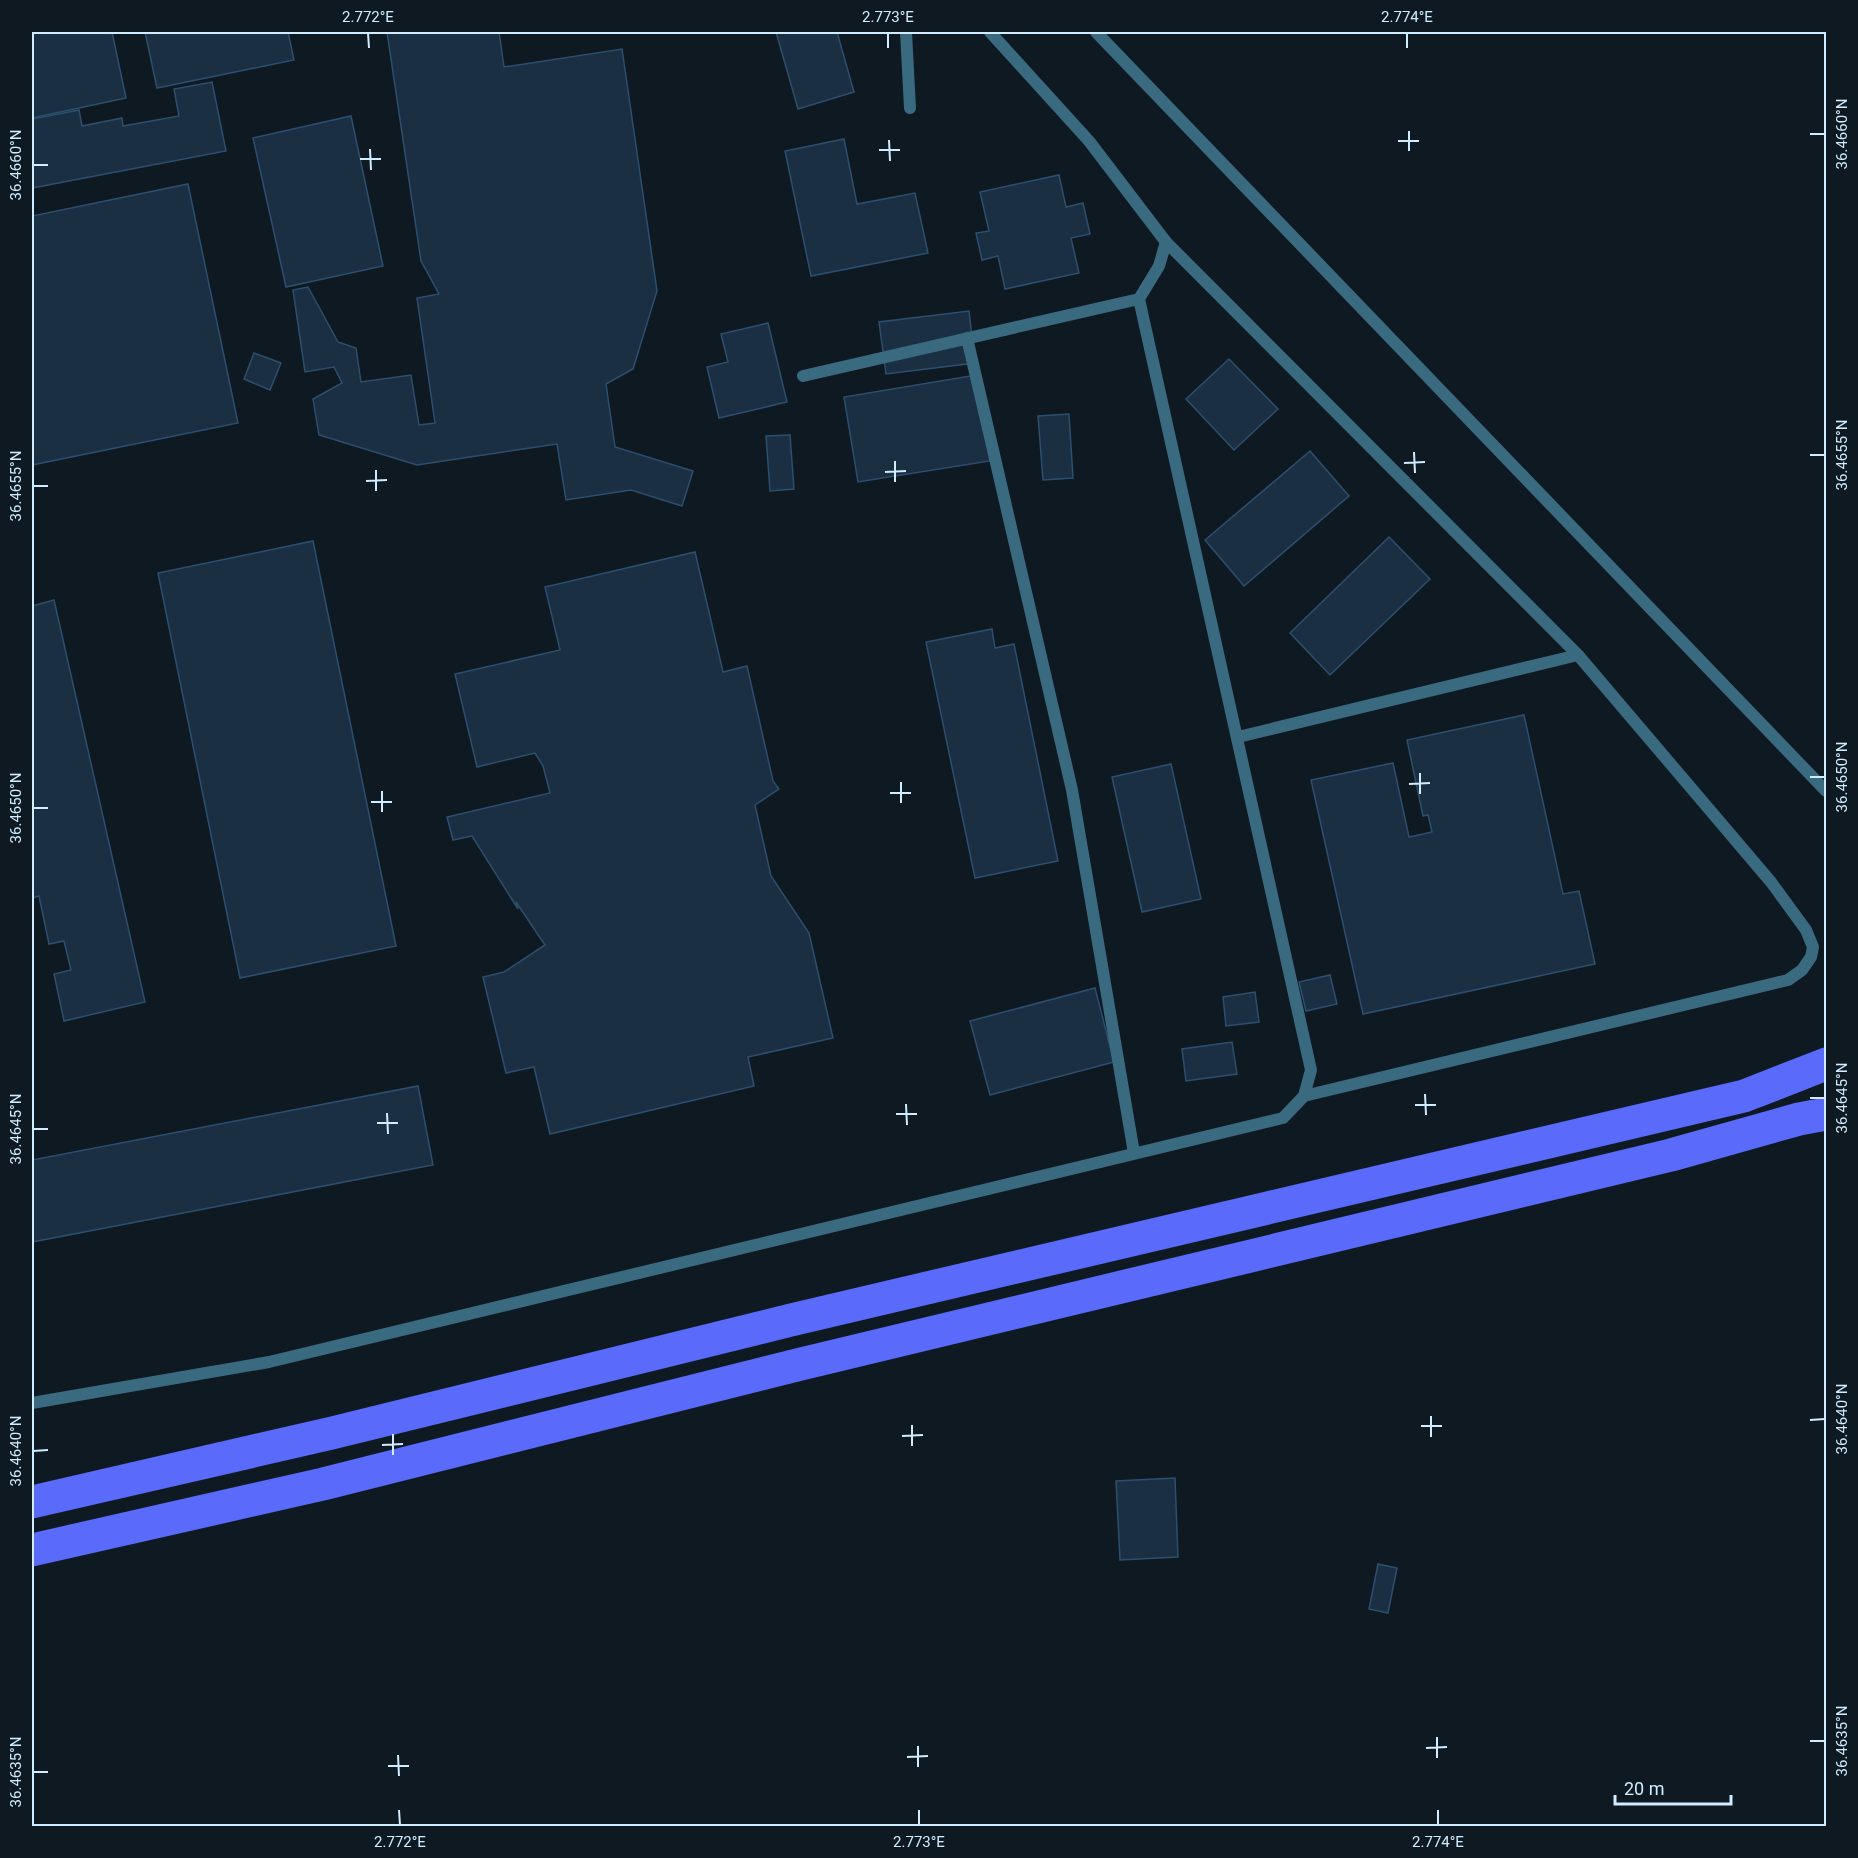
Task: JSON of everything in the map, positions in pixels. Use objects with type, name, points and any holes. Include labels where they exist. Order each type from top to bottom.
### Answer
[{"type":"main road","points":[[32,1502],[332,1433],[791,1320],[1744,1096],[1827,1064]]},
{"type":"main road","points":[[32,1550],[323,1484],[801,1364],[1659,1158],[1799,1119],[1827,1114]]},
{"type":"street","points":[[906,32],[910,108]]},
{"type":"street","points":[[990,32],[1089,141],[1166,242],[1578,655],[1771,882],[1806,930],[1813,946],[1811,957],[1802,970],[1788,980],[1304,1096]]},
{"type":"street","points":[[1096,32],[1827,791]]},
{"type":"street","points":[[32,1403],[269,1362],[1283,1118],[1304,1096],[1311,1070],[1139,299],[1159,266],[1166,242]]},
{"type":"street","points":[[803,376],[1139,299]]},
{"type":"street","points":[[967,338],[1072,790],[1134,1153]]},
{"type":"street","points":[[1238,737],[1578,655]]},
{"type":"building","points":[[32,32],[112,32],[126,98],[32,118]]},
{"type":"building","points":[[145,32],[288,32],[294,60],[157,88]]},
{"type":"building","points":[[387,32],[499,32],[504,67],[622,49],[657,291],[633,369],[606,384],[615,447],[693,471],[682,506],[631,490],[566,500],[557,444],[417,465],[319,435],[313,399],[342,383],[334,367],[305,372],[293,290],[308,287],[338,342],[356,348],[361,382],[411,375],[419,425],[435,423],[417,298],[439,294],[421,261]]},
{"type":"building","points":[[776,32],[837,32],[854,92],[798,109]]},
{"type":"building","points":[[212,82],[226,151],[32,188],[32,119],[79,110],[82,126],[122,118],[123,126],[179,116],[174,89]]},
{"type":"building","points":[[351,116],[383,266],[286,287],[253,138]]},
{"type":"building","points":[[844,139],[857,204],[915,193],[928,253],[811,276],[785,151]]},
{"type":"building","points":[[1059,175],[1066,207],[1083,203],[1090,234],[1071,238],[1079,273],[1005,289],[998,256],[982,260],[976,233],[989,231],[980,192]]},
{"type":"building","points":[[188,184],[238,423],[32,465],[32,216]]},
{"type":"building","points":[[969,311],[975,363],[886,374],[879,322]]},
{"type":"building","points":[[768,323],[787,402],[719,418],[707,367],[728,362],[721,334]]},
{"type":"building","points":[[254,353],[281,363],[270,390],[244,379]]},
{"type":"building","points":[[1229,359],[1278,409],[1234,450],[1186,399]]},
{"type":"building","points":[[976,375],[990,461],[858,482],[844,397]]},
{"type":"building","points":[[1069,414],[1073,478],[1043,480],[1038,416]]},
{"type":"building","points":[[790,435],[794,489],[770,491],[766,436]]},
{"type":"building","points":[[1310,451],[1349,496],[1244,586],[1205,540]]},
{"type":"building","points":[[1389,537],[1430,579],[1330,675],[1290,633]]},
{"type":"building","points":[[313,541],[396,946],[240,978],[158,573]]},
{"type":"building","points":[[695,552],[723,672],[747,666],[773,781],[779,789],[755,805],[771,876],[809,933],[833,1038],[748,1057],[754,1086],[550,1134],[534,1067],[506,1073],[483,977],[504,972],[545,945],[516,902],[518,909],[472,836],[453,840],[447,817],[550,793],[543,766],[535,753],[477,767],[455,674],[560,650],[545,587]]},
{"type":"building","points":[[54,600],[145,1002],[64,1021],[54,974],[71,970],[64,941],[49,944],[39,896],[32,898],[32,606]]},
{"type":"building","points":[[992,629],[995,648],[1014,644],[1058,861],[975,878],[926,642]]},
{"type":"building","points":[[1524,715],[1563,894],[1579,891],[1595,964],[1363,1014],[1311,780],[1393,763],[1409,837],[1432,832],[1428,815],[1423,816],[1407,740]]},
{"type":"building","points":[[1171,764],[1201,899],[1142,912],[1112,777]]},
{"type":"building","points":[[1330,975],[1337,1004],[1306,1011],[1299,982]]},
{"type":"building","points":[[1095,988],[1114,1062],[990,1095],[970,1021]]},
{"type":"building","points":[[1255,992],[1259,1022],[1226,1026],[1223,997]]},
{"type":"building","points":[[1232,1042],[1237,1074],[1186,1081],[1182,1049]]},
{"type":"building","points":[[418,1086],[433,1165],[32,1242],[32,1160]]},
{"type":"building","points":[[1175,1478],[1178,1557],[1120,1560],[1116,1481]]},
{"type":"building","points":[[1378,1564],[1397,1568],[1388,1613],[1369,1609]]}]
